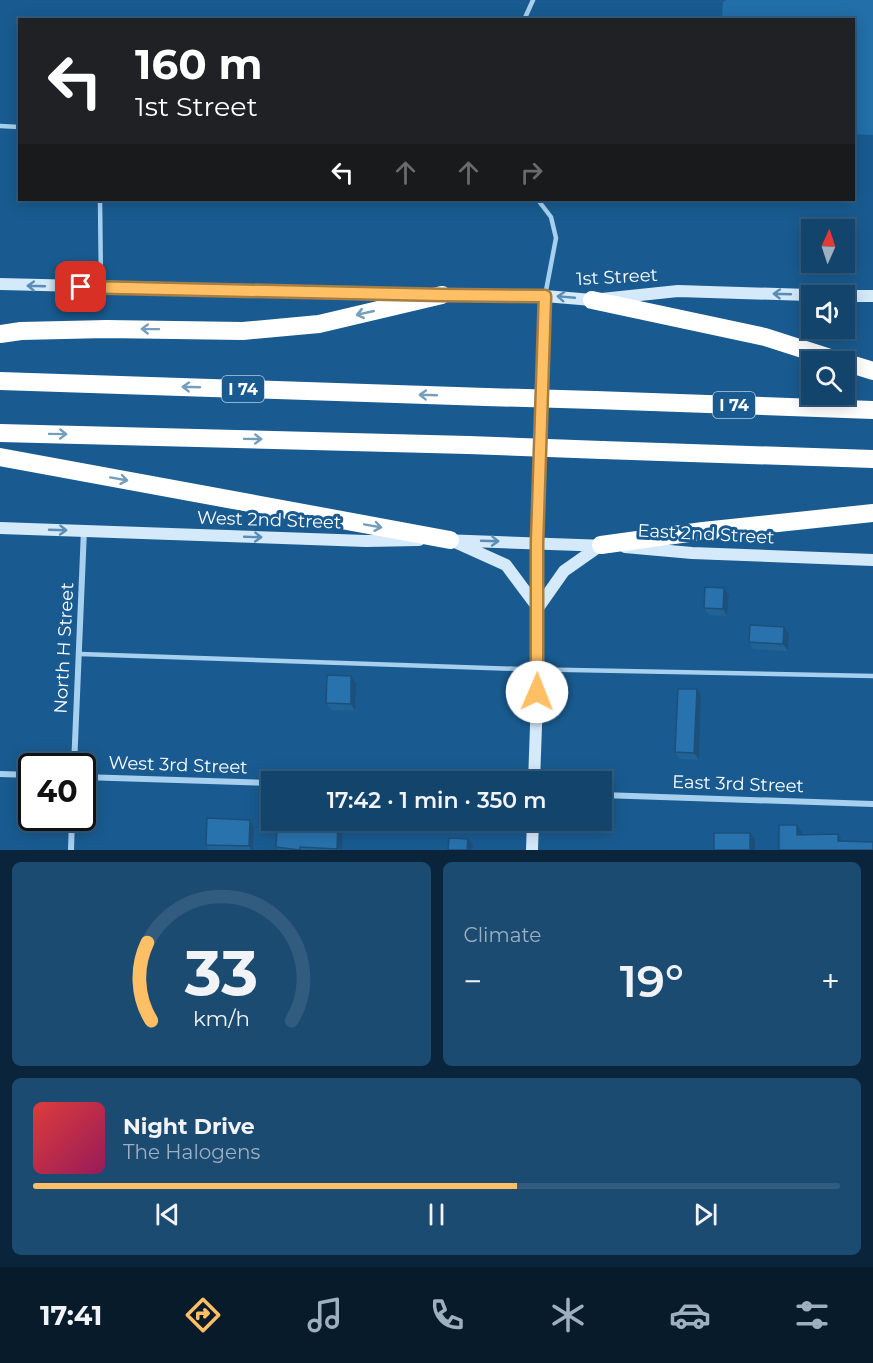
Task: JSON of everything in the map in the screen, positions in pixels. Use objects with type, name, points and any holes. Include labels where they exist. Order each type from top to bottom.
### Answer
[{"type":"highway","points":[[0,334],[21,331],[106,329],[243,331],[319,324],[442,295]]},
{"type":"highway","points":[[592,300],[765,337],[809,351]]},
{"type":"highway","points":[[855,365],[873,371]]},
{"type":"highway","name":"I 74","points":[[0,381],[873,410]]},
{"type":"highway","points":[[0,433],[468,445],[873,459]]},
{"type":"highway","points":[[0,457],[450,540]]},
{"type":"highway","points":[[601,545],[703,531],[873,513]]},
{"type":"street","name":"1st Street","points":[[0,284],[545,296],[592,300],[678,291],[801,295]]},
{"type":"street","points":[[534,771],[538,669],[537,543],[545,296]]},
{"type":"street","name":"1st Street","points":[[855,296],[873,296]]},
{"type":"street","name":"West 2nd Street","points":[[0,528],[366,541],[450,540],[537,543]]},
{"type":"street","name":"North H Street","points":[[75,753],[84,531]]},
{"type":"street","points":[[450,540],[506,565],[538,608]]},
{"type":"street","name":"East 2nd Street","points":[[537,543],[601,545],[692,553],[873,560]]},
{"type":"street","points":[[538,608],[564,571],[601,545]]},
{"type":"street","points":[[0,774],[18,775]]},
{"type":"street","name":"West 3rd Street","points":[[96,777],[261,783]]},
{"type":"street","name":"East 3rd Street","points":[[612,795],[873,804]]},
{"type":"street","points":[[71,850],[72,831]]},
{"type":"street","points":[[532,831],[532,850]]},
{"type":"lane","points":[[525,18],[533,0]]},
{"type":"lane","points":[[0,126],[18,127]]},
{"type":"lane","points":[[100,201],[101,288]]},
{"type":"lane","points":[[539,201],[551,217],[556,238],[545,296]]},
{"type":"lane","points":[[80,654],[538,669],[873,676]]},
{"type":"shaded area","points":[[727,0],[873,0],[873,135],[855,134],[855,18],[722,18],[723,2]]},
{"type":"building","points":[[705,587],[724,588],[723,609],[704,608]]},
{"type":"building","points":[[750,625],[784,627],[783,644],[749,642]]},
{"type":"building","points":[[327,675],[351,676],[351,704],[326,703]]},
{"type":"building","points":[[678,689],[697,689],[694,753],[675,752]]},
{"type":"building","points":[[207,818],[250,820],[249,846],[206,845]]},
{"type":"building","points":[[779,825],[797,825],[797,835],[838,834],[838,841],[873,842],[873,850],[779,850]]},
{"type":"building","points":[[277,831],[338,831],[337,849],[300,847],[300,850],[276,847]]},
{"type":"building","points":[[714,833],[750,833],[750,850],[714,850]]},
{"type":"building","points":[[449,838],[468,839],[467,850],[448,850]]},
{"type":"route","points":[[81,287],[545,296],[537,543],[537,692]]}]
